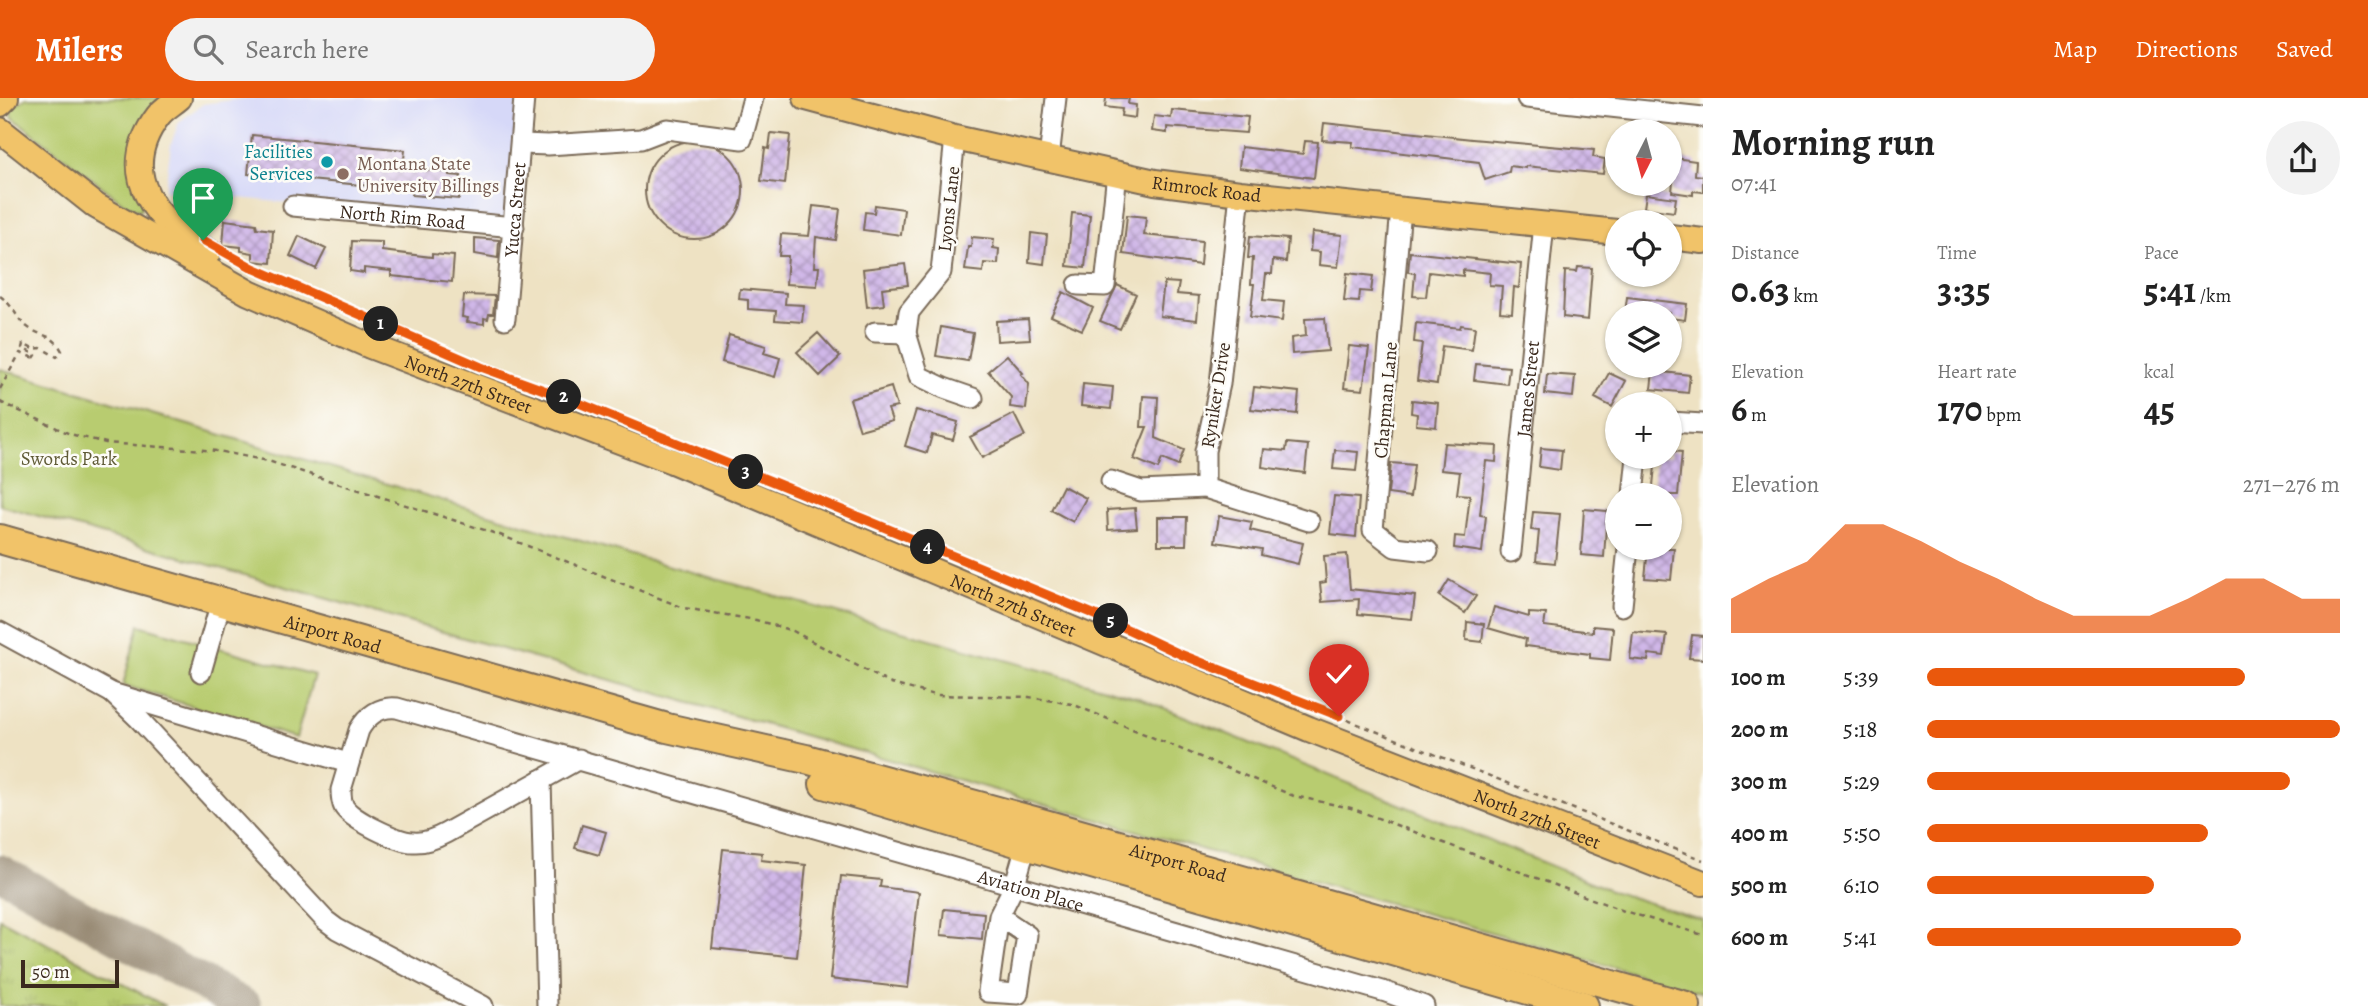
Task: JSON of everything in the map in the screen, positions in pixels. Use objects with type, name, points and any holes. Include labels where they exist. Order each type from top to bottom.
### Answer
[{"type":"highway","name":"Airport Road","points":[[0,539],[667,728],[802,777],[1030,833],[1686,1006]]},
{"type":"highway","name":"Airport Road","points":[[1030,833],[1496,981],[1584,1006]]},
{"type":"highway","points":[[1496,981],[1511,994],[1519,1006]]},
{"type":"main road","points":[[0,104],[6,98]]},
{"type":"main road","points":[[179,98],[159,114],[140,157],[146,194],[155,210],[185,239],[370,346]]},
{"type":"main road","name":"Rimrock Road","points":[[806,98],[955,138],[1156,182],[1605,231]]},
{"type":"main road","name":"North 27th Street","points":[[0,130],[96,206],[249,293],[370,346],[672,461],[1309,729],[1703,883]]},
{"type":"main road","points":[[1682,238],[1703,241]]},
{"type":"street","name":"Yucca Street","points":[[505,319],[524,98]]},
{"type":"street","points":[[522,144],[641,139],[667,129],[742,139],[753,98]]},
{"type":"street","points":[[1049,159],[1056,98]]},
{"type":"street","points":[[1527,98],[1703,117]]},
{"type":"street","name":"Lyons Lane","points":[[906,333],[909,312],[941,272],[955,138]]},
{"type":"street","points":[[1078,285],[1105,286],[1117,173]]},
{"type":"street","name":"Ryniker Drive","points":[[1205,488],[1205,451],[1220,384],[1240,193]]},
{"type":"street","name":"North Rim Road","points":[[293,206],[514,227]]},
{"type":"street","name":"Chapman Lane","points":[[1401,209],[1373,530],[1395,547],[1428,551]]},
{"type":"street","name":"James Street","points":[[1511,552],[1544,224]]},
{"type":"street","points":[[875,332],[906,333],[919,376],[973,398]]},
{"type":"street","points":[[1682,423],[1703,424]]},
{"type":"street","points":[[1111,481],[1141,491],[1205,488],[1309,521]]},
{"type":"street","points":[[1622,606],[1627,560]]},
{"type":"street","points":[[201,672],[221,602]]},
{"type":"street","points":[[0,632],[112,693],[348,763]]},
{"type":"street","points":[[112,693],[325,920],[337,929],[483,1006]]},
{"type":"street","name":"Aviation Place","points":[[541,780],[436,838],[410,842],[400,840],[358,819],[344,806],[341,790],[363,722],[387,707],[1015,884],[1386,992],[1424,1006]]},
{"type":"street","points":[[547,1006],[541,780],[579,759]]},
{"type":"street","points":[[999,916],[1015,884],[1030,833]]},
{"type":"path","points":[[223,251],[277,279],[481,367]]},
{"type":"path","points":[[0,296],[9,303],[29,329],[55,339],[62,351],[57,357],[41,348],[33,349],[23,344],[22,348],[36,355],[36,358],[20,353],[0,389]]},
{"type":"path","points":[[492,371],[623,421]]},
{"type":"path","points":[[0,402],[70,434],[106,443],[219,451],[268,461],[500,535],[684,608],[756,620],[793,631],[891,684],[934,695],[1029,697],[1072,704],[1294,796],[1351,808],[1624,911],[1703,935]]},
{"type":"path","points":[[807,496],[1169,648]]},
{"type":"path","points":[[1206,664],[1703,860]]},
{"type":"shaded area","name":"Montana State University Billings","points":[[246,98],[524,98],[514,227],[165,190],[171,144],[179,122],[203,104]]},
{"type":"green space","points":[[27,98],[169,98],[150,113],[140,211],[126,205],[12,117],[9,108]]},
{"type":"green space","name":"Swords Park","points":[[0,369],[556,534],[1137,697],[1615,892],[1703,920],[1703,993],[0,505]]},
{"type":"green space","points":[[139,625],[314,675],[296,738],[123,685]]},
{"type":"green space","points":[[0,919],[165,1006],[0,1006]]},
{"type":"building","points":[[1106,98],[1129,98],[1128,104],[1136,105],[1135,118],[1121,116],[1122,109],[1105,107]]},
{"type":"building","points":[[1172,110],[1248,117],[1246,133],[1167,127],[1167,133],[1152,131],[1154,116],[1171,118]]},
{"type":"building","points":[[1324,123],[1594,150],[1593,157],[1605,159],[1603,174],[1510,166],[1509,172],[1485,180],[1479,162],[1352,147],[1353,142],[1322,140]]},
{"type":"building","points":[[771,133],[790,135],[785,184],[761,181],[765,148],[769,149]]},
{"type":"building","name":"Facilities Services","points":[[252,135],[405,150],[403,168],[448,172],[449,175],[461,176],[459,199],[412,195],[412,190],[248,174]]},
{"type":"building","points":[[694,141],[713,145],[729,155],[739,171],[743,190],[739,209],[729,225],[713,235],[694,239],[675,235],[659,225],[649,209],[645,190],[649,171],[659,155],[675,145]]},
{"type":"building","points":[[1305,141],[1318,142],[1314,178],[1239,168],[1241,147],[1303,154]]},
{"type":"building","points":[[1682,159],[1696,161],[1695,175],[1703,176],[1703,192],[1693,191],[1693,195],[1682,193]]},
{"type":"building","points":[[1646,196],[1676,198],[1674,210],[1644,208]]},
{"type":"building","points":[[875,205],[904,209],[901,235],[863,230],[865,212],[874,213]]},
{"type":"building","points":[[813,206],[840,209],[836,240],[816,237],[814,267],[819,267],[817,286],[786,284],[788,256],[779,256],[781,234],[809,236]]},
{"type":"building","points":[[1072,213],[1090,215],[1085,268],[1067,266]]},
{"type":"building","points":[[1127,215],[1146,217],[1144,235],[1202,241],[1200,265],[1123,254]]},
{"type":"building","points":[[225,220],[256,224],[257,228],[273,230],[271,263],[253,261],[253,253],[241,251],[241,247],[223,245]]},
{"type":"building","points":[[1312,232],[1342,235],[1338,267],[1319,265],[1320,252],[1310,251]]},
{"type":"building","points":[[1031,233],[1047,235],[1044,264],[1029,262]]},
{"type":"building","points":[[299,236],[326,249],[316,269],[290,256]]},
{"type":"building","points":[[1250,236],[1288,239],[1286,262],[1273,260],[1272,274],[1266,274],[1263,300],[1284,302],[1282,321],[1250,317],[1254,284],[1251,284],[1253,258],[1248,258]]},
{"type":"building","points":[[972,237],[994,239],[993,248],[999,249],[998,264],[984,263],[983,272],[965,270]]},
{"type":"building","points":[[475,238],[499,240],[498,258],[475,254]]},
{"type":"building","points":[[352,241],[382,242],[382,251],[432,257],[432,254],[454,256],[452,282],[391,276],[391,271],[364,268],[364,273],[350,271]]},
{"type":"building","points":[[1410,252],[1521,264],[1519,288],[1514,287],[1512,313],[1500,312],[1502,286],[1489,285],[1490,273],[1463,270],[1463,276],[1429,272],[1426,297],[1413,296],[1415,273],[1408,272]]},
{"type":"building","points":[[905,264],[908,285],[882,288],[884,305],[867,307],[863,269]]},
{"type":"building","points":[[1578,267],[1592,268],[1588,320],[1563,317],[1565,271],[1577,272]]},
{"type":"building","points":[[1347,273],[1373,276],[1371,292],[1360,291],[1359,302],[1344,301]]},
{"type":"building","points":[[1164,282],[1179,283],[1177,294],[1199,296],[1197,320],[1160,316]]},
{"type":"building","points":[[1117,285],[1136,294],[1120,329],[1100,321]]},
{"type":"building","points":[[740,289],[786,293],[785,304],[804,305],[802,322],[775,320],[776,311],[748,309],[748,300],[739,299]]},
{"type":"building","points":[[1063,292],[1093,308],[1082,330],[1051,316]]},
{"type":"building","points":[[464,295],[495,296],[493,314],[489,314],[488,319],[484,318],[484,324],[467,322],[468,318],[462,317]]},
{"type":"building","points":[[1627,297],[1661,301],[1626,301]]},
{"type":"building","points":[[1682,303],[1687,304],[1685,320],[1682,320]]},
{"type":"building","points":[[1325,318],[1328,351],[1292,354],[1291,338],[1306,336],[1305,319]]},
{"type":"building","points":[[1028,319],[1030,339],[997,341],[996,321]]},
{"type":"building","points":[[1416,323],[1475,327],[1472,350],[1442,346],[1437,384],[1417,381],[1422,343],[1414,342]]},
{"type":"building","points":[[941,327],[973,333],[968,361],[936,356]]},
{"type":"building","points":[[818,333],[840,357],[820,376],[797,352]]},
{"type":"building","points":[[729,335],[766,346],[764,353],[780,358],[775,377],[722,362]]},
{"type":"building","points":[[1349,346],[1369,348],[1363,390],[1344,388]]},
{"type":"building","points":[[1007,355],[1029,384],[1026,409],[1010,407],[1011,397],[988,371]]},
{"type":"building","points":[[1476,364],[1509,367],[1507,384],[1474,380]]},
{"type":"building","points":[[1547,374],[1575,376],[1573,397],[1545,394]]},
{"type":"building","points":[[1682,374],[1690,375],[1688,393],[1651,389],[1652,378],[1682,378]]},
{"type":"building","points":[[1606,378],[1626,381],[1620,392],[1605,392],[1605,403],[1595,398]]},
{"type":"building","points":[[1083,384],[1113,387],[1111,409],[1081,406]]},
{"type":"building","points":[[891,387],[897,407],[888,409],[892,421],[860,430],[850,399]]},
{"type":"building","points":[[1254,387],[1299,392],[1297,414],[1251,409]]},
{"type":"building","points":[[1143,396],[1158,397],[1156,438],[1184,450],[1178,466],[1162,459],[1158,469],[1134,459],[1147,427],[1141,427]]},
{"type":"building","points":[[1412,400],[1438,403],[1436,427],[1416,425],[1417,414],[1411,413]]},
{"type":"building","points":[[916,410],[958,422],[953,440],[932,435],[927,453],[905,446]]},
{"type":"building","points":[[1014,414],[1025,436],[982,458],[970,437]]},
{"type":"building","points":[[1287,443],[1308,445],[1305,473],[1262,467],[1264,449],[1286,451]]},
{"type":"building","points":[[1444,443],[1497,446],[1496,462],[1486,461],[1480,515],[1486,516],[1482,552],[1454,548],[1455,536],[1465,537],[1470,495],[1457,494],[1460,472],[1441,470]]},
{"type":"building","points":[[1541,448],[1562,450],[1560,470],[1539,467]]},
{"type":"building","points":[[1335,450],[1358,452],[1356,471],[1333,469]]},
{"type":"building","points":[[1391,463],[1414,465],[1410,497],[1388,494]]},
{"type":"building","points":[[1655,469],[1680,469],[1679,483],[1653,483]]},
{"type":"building","points":[[1063,486],[1086,498],[1073,522],[1051,510]]},
{"type":"building","points":[[1334,496],[1359,498],[1356,537],[1330,534]]},
{"type":"building","points":[[1135,508],[1137,528],[1108,530],[1107,510]]},
{"type":"building","points":[[1584,509],[1605,511],[1604,557],[1581,555]]},
{"type":"building","points":[[1533,512],[1560,514],[1555,563],[1536,561],[1539,531],[1531,530]]},
{"type":"building","points":[[1219,516],[1252,522],[1250,530],[1303,543],[1298,564],[1261,555],[1262,549],[1215,542]]},
{"type":"building","points":[[1158,517],[1187,517],[1186,545],[1158,545]]},
{"type":"building","points":[[1347,554],[1350,589],[1415,596],[1412,619],[1358,614],[1359,599],[1322,602],[1320,583],[1326,582],[1324,556]]},
{"type":"building","points":[[1647,560],[1673,560],[1671,580],[1645,578]]},
{"type":"building","points":[[1449,580],[1476,596],[1465,613],[1439,596]]},
{"type":"building","points":[[1494,607],[1529,617],[1529,613],[1546,614],[1544,626],[1593,632],[1593,626],[1613,628],[1610,660],[1590,658],[1590,654],[1525,646],[1526,639],[1488,628]]},
{"type":"building","points":[[1467,622],[1484,624],[1482,642],[1466,640]]},
{"type":"building","points":[[1633,632],[1667,635],[1664,656],[1649,654],[1648,661],[1630,659]]},
{"type":"building","points":[[1692,635],[1703,636],[1703,659],[1689,658]]},
{"type":"building","points":[[582,825],[606,832],[599,855],[575,848]]},
{"type":"building","points":[[723,849],[762,853],[761,860],[806,865],[797,957],[712,948]]},
{"type":"building","points":[[841,876],[881,880],[880,887],[919,892],[908,988],[830,979]]},
{"type":"building","points":[[944,909],[984,913],[982,939],[941,935]]},
{"type":"taxiway","points":[[0,872],[244,1006]]},
{"type":"place","name":"Facilities Services","points":[[327,162]]},
{"type":"place","name":"Montana State University Billings","points":[[343,174]]},
{"type":"route","points":[[203,240],[253,268],[481,367],[574,401],[1022,584],[1180,654],[1339,716]]}]
